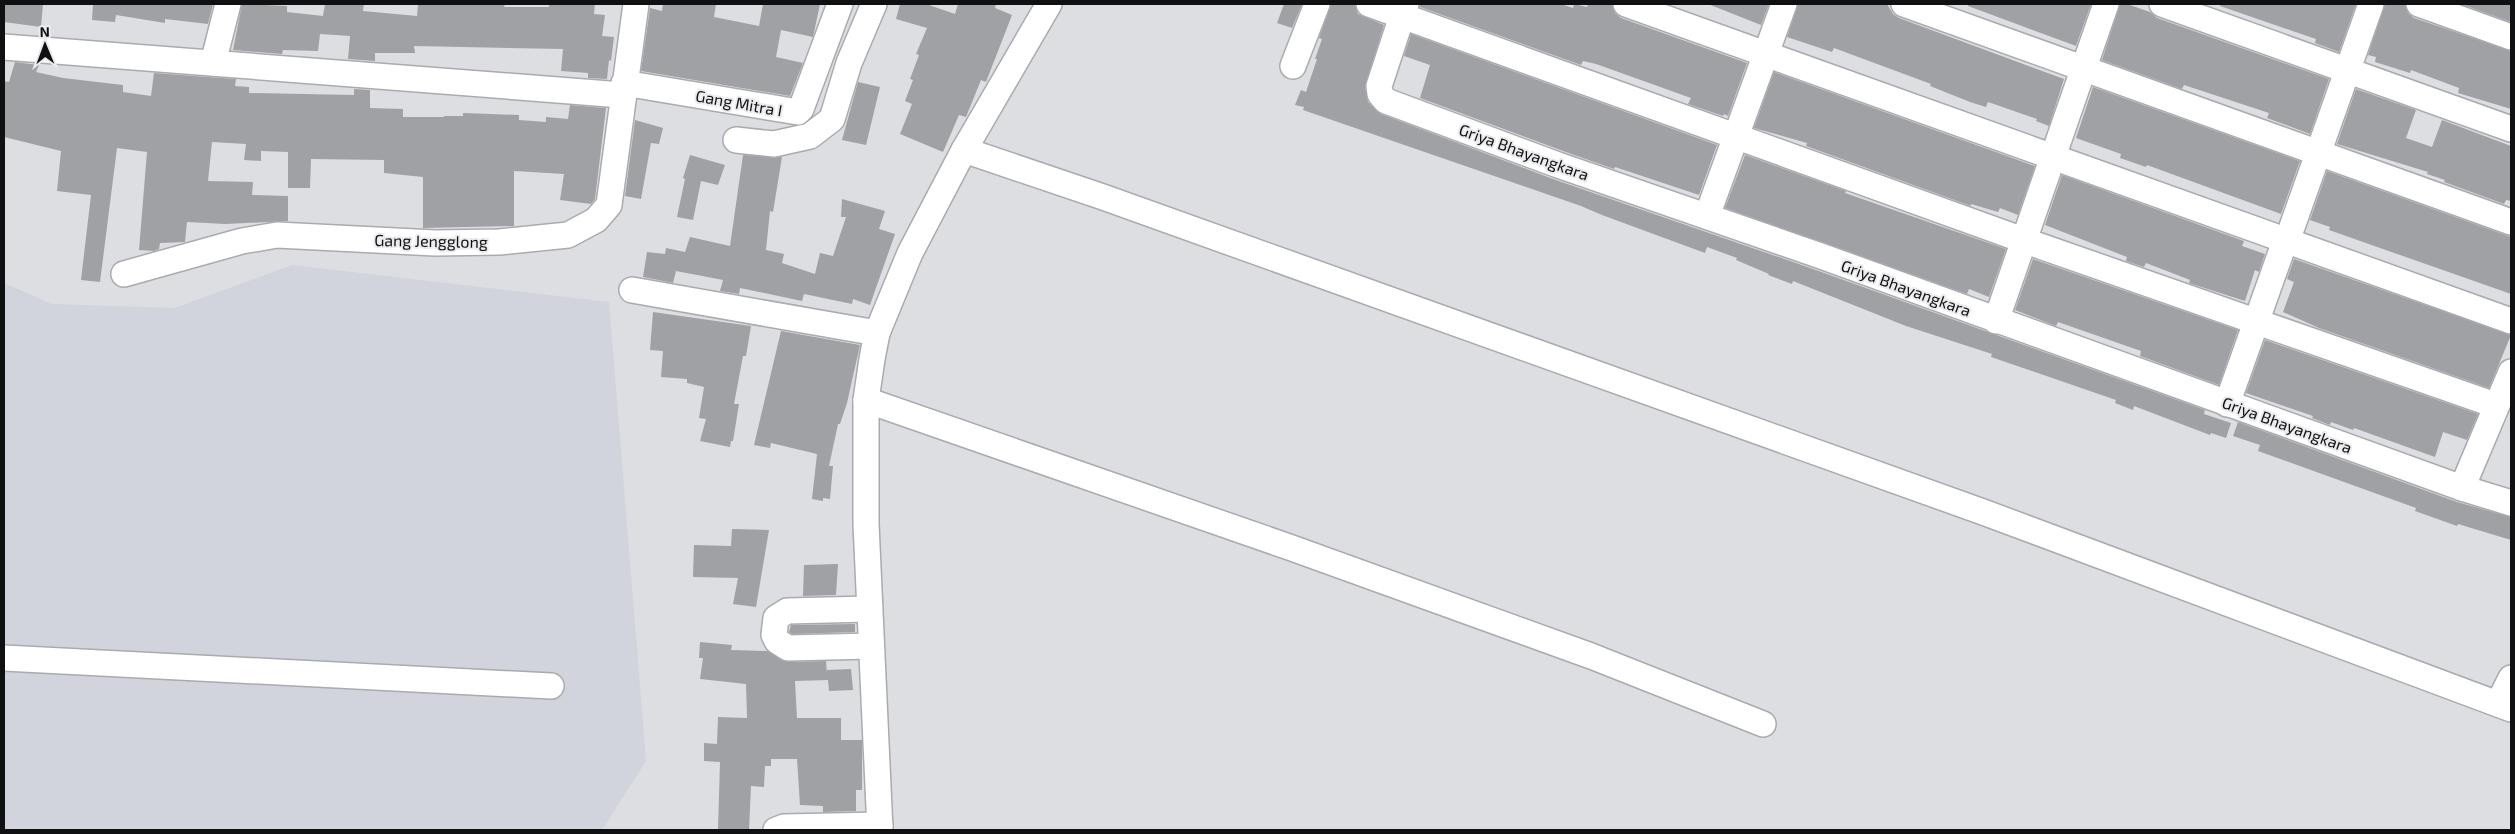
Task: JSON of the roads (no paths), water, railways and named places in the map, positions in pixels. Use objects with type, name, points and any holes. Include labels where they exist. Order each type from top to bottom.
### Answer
[{"type":"street","points":[[213,63],[228,4]]},
{"type":"street","name":"Gang Jengglong","points":[[124,274],[242,240],[277,235],[436,243],[499,242],[568,235],[596,220],[609,205],[623,89],[636,4]]},
{"type":"street","name":"Gang Mitra I","points":[[623,89],[798,112],[801,109],[840,4]]},
{"type":"street","points":[[736,140],[774,144],[810,136],[832,119],[849,63],[874,4]]},
{"type":"street","points":[[776,830],[784,827],[880,828],[869,609],[866,496],[866,400],[877,333],[910,253],[964,150],[1049,4]]},
{"type":"street","points":[[1293,66],[1317,4]]},
{"type":"street","points":[[1369,4],[1404,10],[1736,136],[2023,240],[2495,405]]},
{"type":"street","points":[[1626,4],[1768,48],[2467,296],[2511,304]]},
{"type":"street","points":[[1672,4],[1768,48]]},
{"type":"street","points":[[1708,216],[1784,4]]},
{"type":"street","points":[[1904,4],[2511,222]]},
{"type":"street","points":[[1996,321],[2054,149],[2106,4]]},
{"type":"street","points":[[2162,4],[2511,129]]},
{"type":"street","points":[[2227,404],[2288,234],[2320,152],[2347,69],[2371,4]]},
{"type":"street","points":[[2419,4],[2511,37]]},
{"type":"street","name":"Griya Bhayangkara","points":[[1404,10],[1379,86],[1380,94],[1386,101],[1558,165],[1708,216],[2462,488],[2511,503]]},
{"type":"street","points":[[4,47],[213,63],[623,89]]},
{"type":"street","points":[[964,150],[1112,200],[1983,512],[2505,707],[2511,678]]},
{"type":"street","points":[[632,290],[877,333]]},
{"type":"street","points":[[2467,296],[2511,321]]},
{"type":"street","points":[[2462,488],[2495,405],[2510,378]]},
{"type":"street","points":[[866,400],[1289,547],[1591,656],[1764,724]]},
{"type":"street","points":[[869,609],[787,611],[776,618],[774,635],[776,641],[788,648],[871,646]]},
{"type":"street","points":[[4,658],[551,686]]}]
